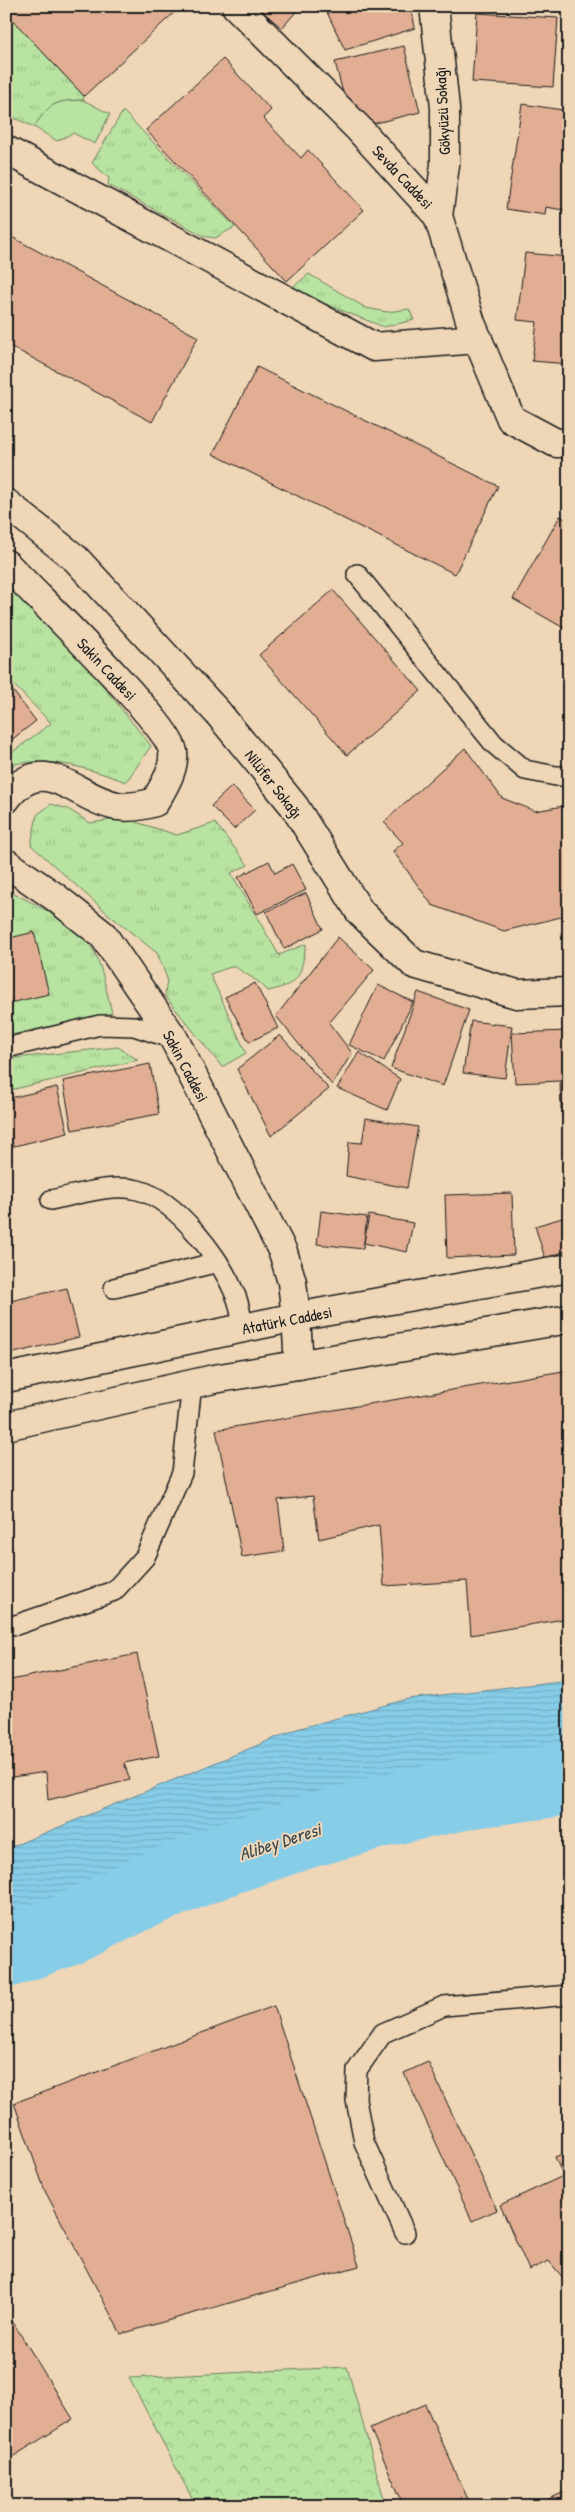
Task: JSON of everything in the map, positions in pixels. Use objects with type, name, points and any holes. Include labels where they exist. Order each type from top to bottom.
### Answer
[{"type":"street","name":"Sevda Caddesi","points":[[236,6],[358,128],[438,216],[478,339],[511,419],[556,442],[569,443]]},
{"type":"street","name":"Gökyüzü Sokağı","points":[[434,6],[444,108],[444,165],[438,216]]},
{"type":"street","points":[[6,150],[374,347],[478,339]]},
{"type":"street","name":"Nilüfer Sokağı","points":[[6,503],[76,560],[218,713],[294,806],[360,912],[414,964],[517,994],[569,992]]},
{"type":"street","name":"Sakin Caddesi","points":[[6,564],[112,673],[159,728],[173,751],[172,770],[155,802],[136,808],[107,803],[78,791],[58,778],[41,777],[23,782],[6,800]]},
{"type":"street","name":"Sakin Caddesi","points":[[6,863],[55,897],[102,935],[174,1039],[283,1252],[292,1282],[299,1365]]},
{"type":"street","name":"Atatürk Caddesi","points":[[6,1378],[243,1327],[569,1268]]},
{"type":"street","points":[[6,1426],[192,1384],[569,1319]]},
{"type":"lane","points":[[357,574],[494,744],[525,770],[556,776],[569,776]]},
{"type":"lane","points":[[6,1048],[100,1025],[134,1026],[174,1039]]},
{"type":"lane","points":[[51,1200],[115,1188],[138,1190],[173,1210],[191,1227],[218,1262],[236,1296],[243,1327]]},
{"type":"lane","points":[[114,1288],[218,1262]]},
{"type":"lane","points":[[16,1625],[114,1591],[145,1557],[182,1473],[192,1384]]},
{"type":"lane","points":[[405,2233],[364,2142],[356,2100],[358,2070],[383,2033],[444,2006],[569,1995]]},
{"type":"green space","points":[[6,6],[15,6],[7,14],[84,96],[83,100],[65,101],[49,108],[34,127],[6,114]]},
{"type":"green space","points":[[83,100],[110,114],[95,144],[73,133],[57,141],[34,127],[44,113],[54,105],[65,101]]},
{"type":"green space","points":[[123,111],[235,227],[215,238],[204,236],[108,185],[109,178],[92,163]]},
{"type":"green space","points":[[309,274],[366,308],[387,312],[409,309],[414,320],[384,327],[289,290]]},
{"type":"green space","points":[[6,564],[151,746],[126,782],[85,769],[43,762],[14,764],[6,777],[6,757],[51,723],[6,677]]},
{"type":"green space","points":[[51,804],[68,809],[90,823],[123,818],[177,835],[215,823],[248,865],[231,873],[279,955],[306,944],[298,976],[288,985],[279,988],[268,991],[234,966],[210,974],[246,1053],[222,1067],[165,996],[167,978],[157,953],[108,914],[31,845],[37,815]]},
{"type":"green space","points":[[6,891],[29,901],[55,916],[79,934],[88,944],[95,953],[100,966],[112,1013],[6,1036]]},
{"type":"green space","points":[[118,1047],[138,1060],[6,1091],[6,1059]]},
{"type":"green space","points":[[347,2367],[386,2506],[196,2506],[129,2378]]},
{"type":"water","points":[[569,1680],[569,1766],[527,1766],[380,1793],[6,1931],[6,1849],[297,1729],[408,1699]]},
{"type":"building","points":[[15,6],[175,6],[178,9],[84,96],[7,14]]},
{"type":"building","points":[[256,6],[301,6],[282,28]]},
{"type":"building","points":[[324,6],[411,6],[415,28],[345,50]]},
{"type":"building","points":[[477,13],[558,18],[553,87],[472,82]]},
{"type":"building","points":[[404,46],[420,112],[372,124],[343,93],[335,62]]},
{"type":"building","points":[[223,59],[271,110],[263,118],[301,158],[308,150],[364,210],[287,281],[146,130]]},
{"type":"building","points":[[522,104],[563,110],[561,119],[569,120],[569,211],[546,207],[545,215],[506,209]]},
{"type":"building","points":[[6,234],[198,337],[152,422],[6,344]]},
{"type":"building","points":[[525,253],[569,257],[569,364],[532,361],[537,322],[517,320]]},
{"type":"building","points":[[257,367],[498,486],[455,574],[213,454]]},
{"type":"building","points":[[560,516],[569,521],[569,631],[513,599]]},
{"type":"building","points":[[333,590],[421,691],[347,755],[259,655]]},
{"type":"building","points":[[6,682],[36,721],[6,744]]},
{"type":"building","points":[[465,748],[502,798],[535,811],[569,805],[569,915],[504,931],[432,905],[393,851],[403,843],[384,822]]},
{"type":"building","points":[[232,786],[255,810],[234,829],[211,806]]},
{"type":"building","points":[[269,861],[275,873],[292,864],[306,890],[257,914],[238,877]]},
{"type":"building","points":[[306,893],[323,929],[284,949],[266,912]]},
{"type":"building","points":[[34,932],[49,994],[6,1004],[6,939]]},
{"type":"building","points":[[338,937],[374,970],[329,1023],[352,1053],[332,1085],[276,1016]]},
{"type":"building","points":[[255,983],[278,1028],[249,1042],[225,997]]},
{"type":"building","points":[[378,985],[413,1002],[384,1061],[349,1045]]},
{"type":"building","points":[[418,992],[469,1010],[443,1086],[391,1068]]},
{"type":"building","points":[[568,1016],[569,1108],[561,1109],[560,1081],[515,1083],[512,1033],[568,1031]]},
{"type":"building","points":[[471,1021],[512,1026],[505,1078],[463,1073]]},
{"type":"building","points":[[280,1035],[329,1089],[271,1136],[237,1069]]},
{"type":"building","points":[[359,1052],[400,1079],[387,1110],[337,1088]]},
{"type":"building","points":[[150,1064],[159,1114],[72,1130],[63,1081]]},
{"type":"building","points":[[57,1087],[68,1133],[6,1148],[6,1099]]},
{"type":"building","points":[[366,1118],[418,1127],[407,1188],[346,1176],[349,1142],[362,1143]]},
{"type":"building","points":[[512,1193],[514,1255],[447,1258],[445,1195]]},
{"type":"building","points":[[321,1211],[367,1217],[363,1249],[317,1244]]},
{"type":"building","points":[[369,1215],[413,1223],[407,1252],[364,1243]]},
{"type":"building","points":[[569,1216],[569,1250],[545,1258],[535,1226]]},
{"type":"building","points":[[67,1288],[79,1337],[6,1355],[6,1302]]},
{"type":"building","points":[[569,1370],[569,1618],[471,1635],[467,1581],[384,1586],[379,1525],[319,1539],[313,1496],[278,1500],[284,1551],[242,1557],[216,1430]]},
{"type":"building","points":[[137,1654],[159,1756],[124,1763],[130,1780],[48,1800],[46,1772],[6,1778],[6,1681]]},
{"type":"building","points":[[274,2006],[359,2266],[121,2334],[45,2191],[14,2103]]},
{"type":"building","points":[[428,2062],[497,2210],[472,2221],[404,2073]]},
{"type":"building","points":[[569,2151],[569,2276],[564,2279],[549,2261],[529,2270],[500,2205],[563,2176],[555,2157]]},
{"type":"building","points":[[6,2311],[73,2419],[6,2461]]},
{"type":"building","points":[[425,2404],[471,2506],[404,2506],[370,2428]]},
{"type":"building","points":[[569,2490],[569,2506],[542,2506],[540,2503]]},
{"type":"waterway","name":"Alibey Deresi","points":[[6,1952],[67,1930],[144,1892],[224,1860],[304,1833],[387,1810],[473,1792],[569,1779]]}]
